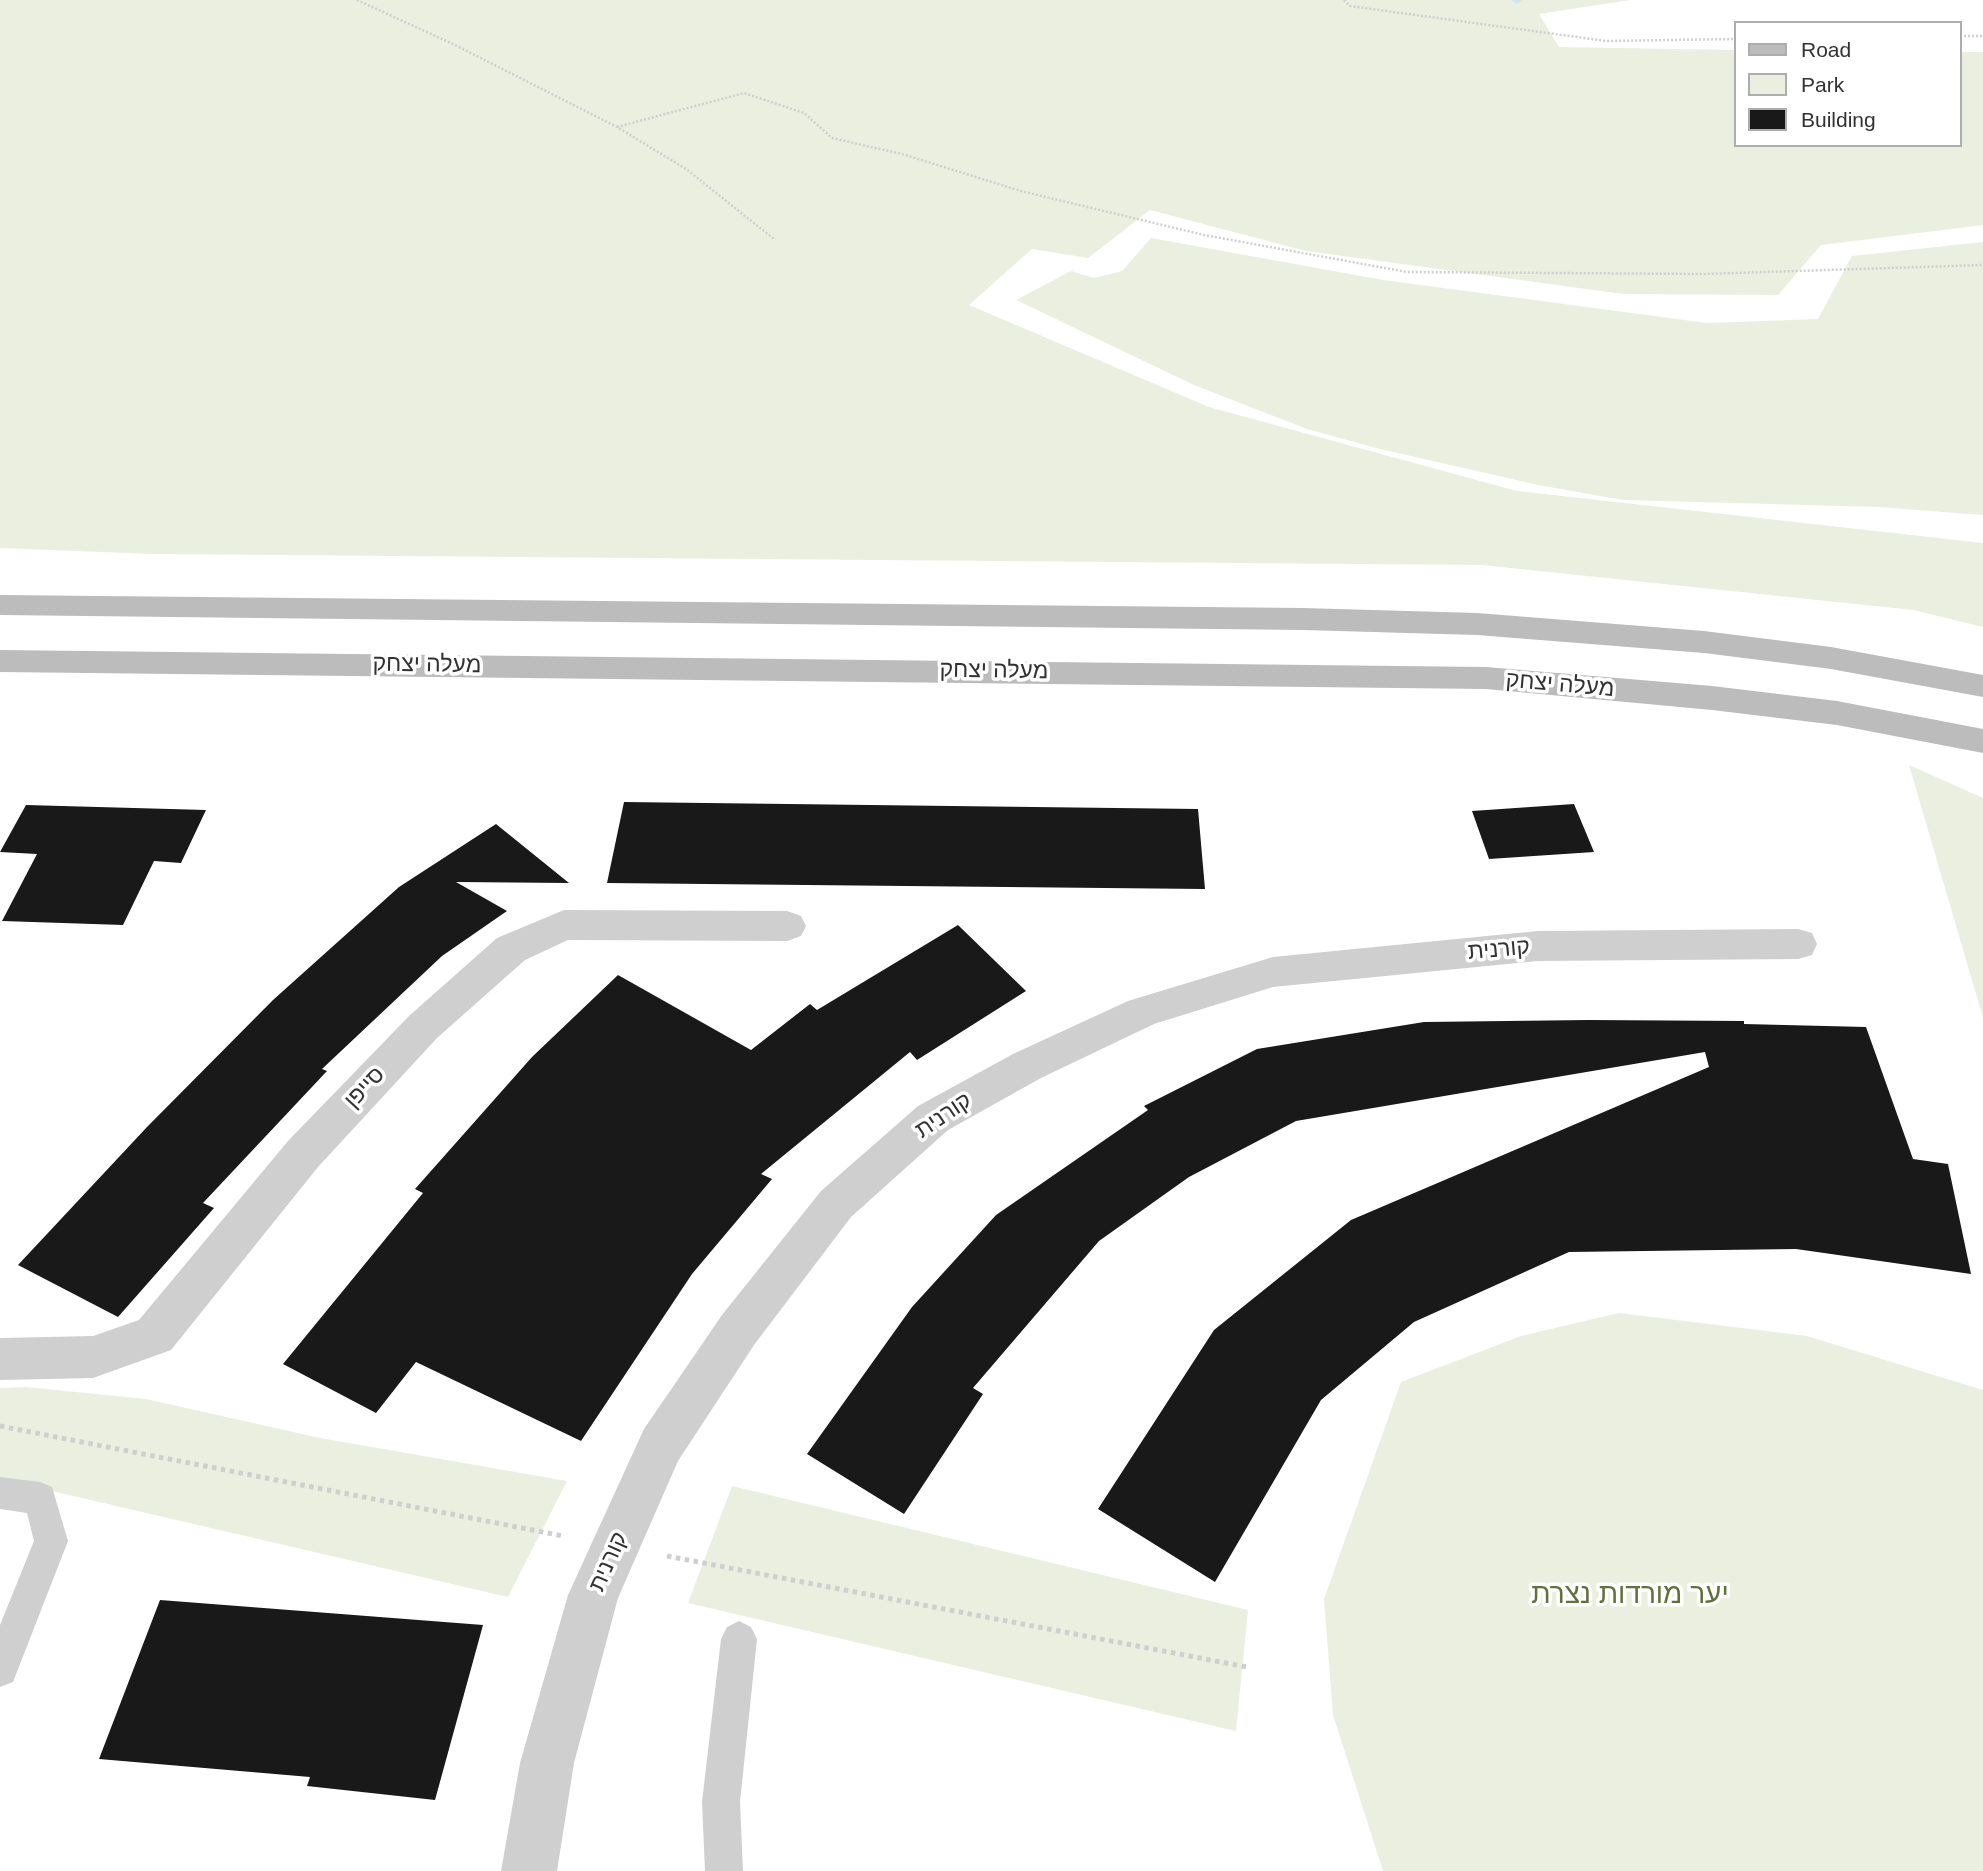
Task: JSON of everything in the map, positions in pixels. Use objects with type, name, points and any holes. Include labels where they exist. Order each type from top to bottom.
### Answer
[{"type":"street","points":[[0,605],[1303,619],[1477,624],[1704,642],[1780,651],[1983,686]]},
{"type":"street","name":"מעלה יצחק","points":[[0,660],[1486,678],[1712,698],[1837,713],[1983,741]]},
{"type":"street","name":"סייפן","points":[[0,1359],[93,1357],[155,1335],[303,1154],[423,1027],[511,948],[564,925],[787,926]]},
{"type":"street","name":"קורנית","points":[[529,1871],[547,1763],[593,1595],[661,1445],[738,1330],[836,1204],[933,1118],[1027,1066],[1142,1012],[1273,972],[1538,946],[1798,944]]},
{"type":"lane","points":[[0,1493],[40,1498],[51,1541],[0,1669]]},
{"type":"lane","points":[[724,1871],[721,1802],[739,1639]]},
{"type":"path","points":[[356,0],[453,44],[617,127],[686,169],[774,239]]},
{"type":"path","points":[[1344,0],[1350,6],[1606,41],[1734,39]]},
{"type":"path","points":[[1962,36],[1983,36]]},
{"type":"path","points":[[617,127],[744,93],[804,113],[832,138],[902,154],[1021,191],[1204,235],[1407,272],[1703,274],[1983,265]]},
{"type":"green space","points":[[0,0],[1630,0],[1539,14],[1559,47],[1734,50],[1734,147],[1962,147],[1962,52],[1983,52],[1983,225],[1821,245],[1778,295],[1623,294],[1306,251],[1150,210],[1088,258],[1032,249],[969,305],[1209,407],[1517,491],[1983,543],[1983,627],[1913,610],[1482,565],[153,554],[0,548]]},
{"type":"green space","points":[[1151,238],[1383,280],[1707,323],[1818,319],[1852,256],[1983,242],[1983,515],[1878,507],[1623,500],[1538,485],[1376,448],[1307,429],[1194,385],[1016,300],[1071,271],[1094,278],[1122,271]]},
{"type":"green space","points":[[1909,765],[1983,798],[1983,1018]]},
{"type":"green space","name":"יער מורדות נצרת","points":[[1619,1313],[1807,1336],[1983,1390],[1983,1871],[1383,1871],[1333,1715],[1324,1599],[1401,1382],[1521,1336]]},
{"type":"green space","points":[[26,1387],[146,1399],[320,1438],[567,1481],[508,1597],[0,1479],[0,1388]]},
{"type":"green space","points":[[732,1486],[1248,1610],[1236,1731],[688,1603]]},
{"type":"building","points":[[624,802],[1198,809],[1205,889],[607,883]]},
{"type":"building","points":[[1574,804],[1594,852],[1489,859],[1472,811]]},
{"type":"building","points":[[26,805],[206,810],[181,863],[154,861],[123,925],[2,921],[37,854],[0,852]]},
{"type":"building","points":[[496,824],[569,883],[456,882],[507,911],[442,956],[322,1069],[327,1071],[203,1203],[214,1208],[118,1317],[18,1265],[147,1127],[273,1000],[399,887]]},
{"type":"building","points":[[958,925],[1026,991],[917,1060],[910,1052],[761,1174],[772,1179],[692,1274],[581,1441],[416,1362],[376,1413],[283,1364],[423,1193],[415,1189],[532,1057],[618,975],[751,1050],[810,1004],[817,1010]]},
{"type":"building","points":[[1744,1021],[1744,1024],[1866,1027],[1913,1159],[1948,1164],[1971,1274],[1796,1249],[1569,1252],[1414,1322],[1321,1400],[1215,1582],[1098,1509],[1214,1330],[1351,1220],[1709,1067],[1705,1052],[1296,1121],[1189,1177],[1099,1241],[973,1388],[983,1394],[904,1514],[807,1454],[912,1307],[996,1215],[1148,1110],[1144,1106],[1257,1049],[1424,1022]]},
{"type":"building","points":[[160,1600],[483,1625],[435,1800],[307,1786],[310,1777],[99,1759]]}]
